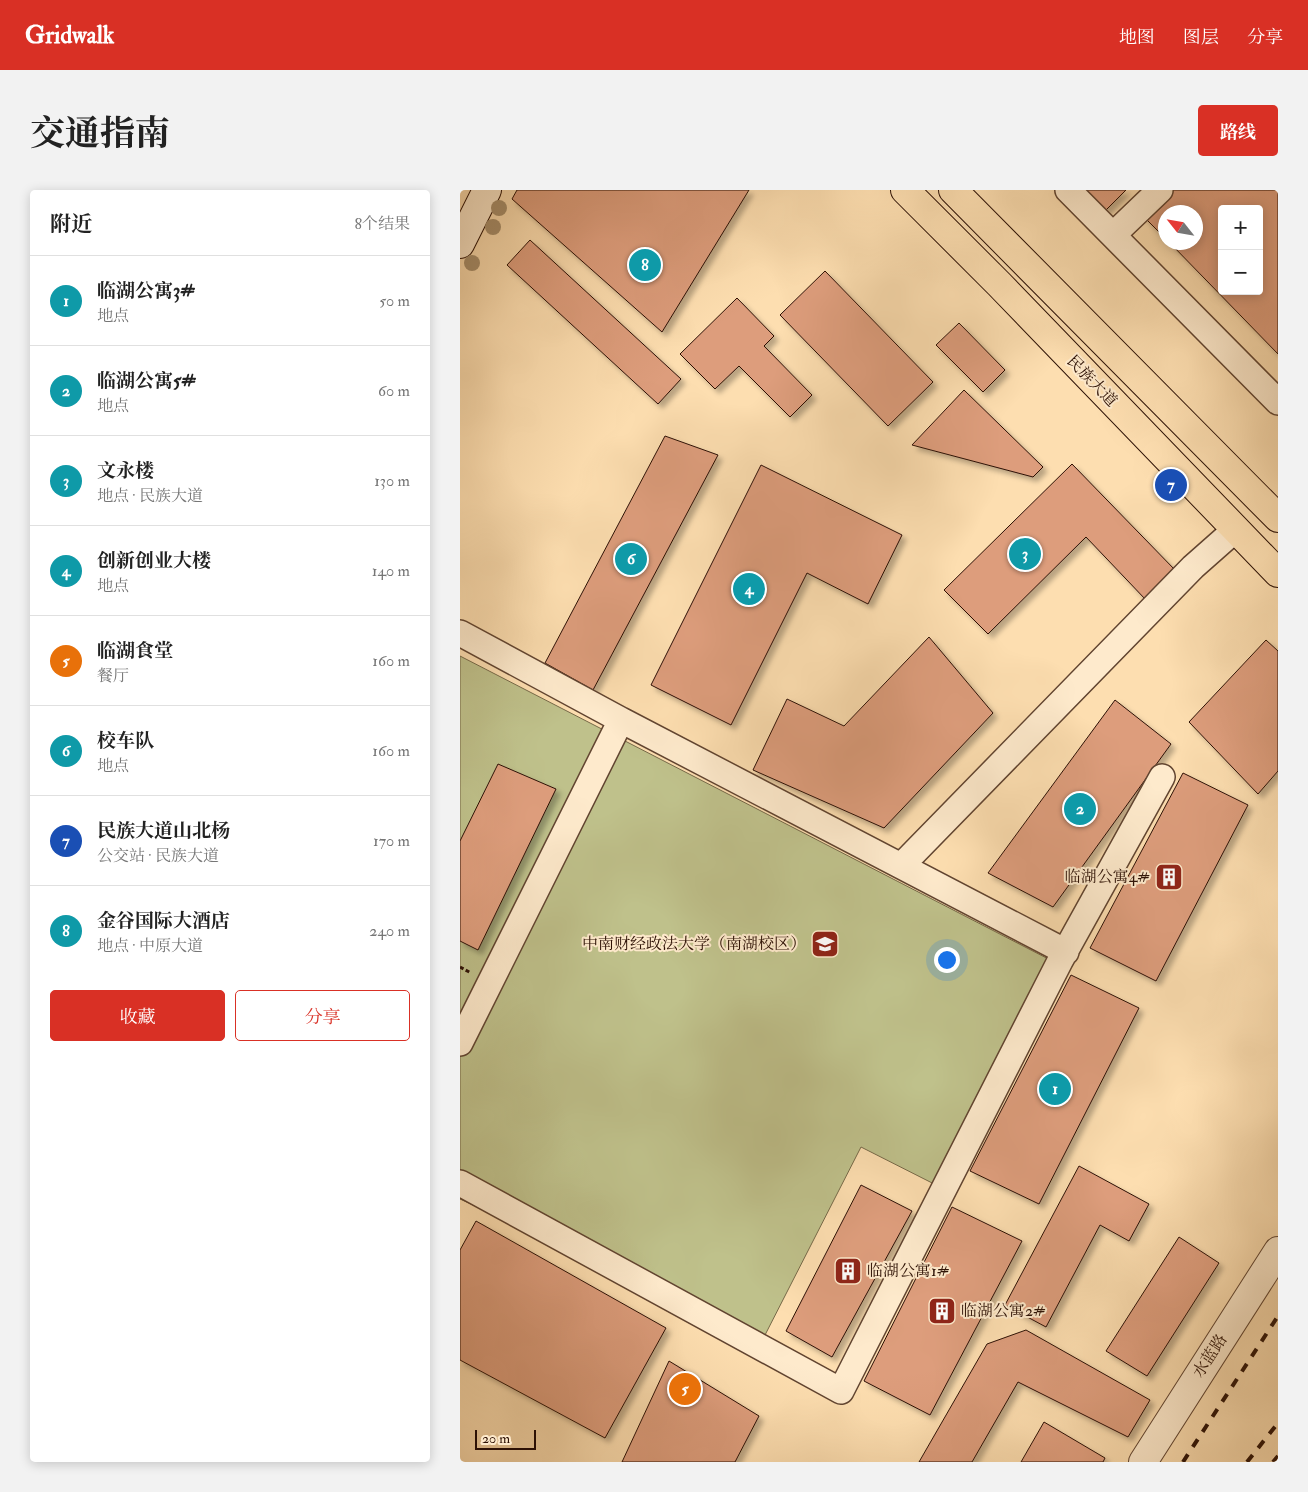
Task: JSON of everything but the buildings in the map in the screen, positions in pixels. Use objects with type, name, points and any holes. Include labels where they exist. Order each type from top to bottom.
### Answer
[{"type":"main road","name":"民族大道","points":[[905,190],[1278,574]]},
{"type":"main road","points":[[953,190],[1278,518]]},
{"type":"street","points":[[460,244],[487,190]]},
{"type":"street","points":[[1068,190],[1278,402]]},
{"type":"street","points":[[1113,235],[1160,190]]},
{"type":"street","points":[[902,865],[1193,567],[1236,529]]},
{"type":"street","points":[[460,634],[1066,952]]},
{"type":"street","points":[[460,1043],[621,720]]},
{"type":"street","points":[[460,1183],[841,1391],[1066,952],[1162,777]]},
{"type":"street","name":"水蓝路","points":[[1143,1462],[1278,1251]]},
{"type":"green space","points":[[460,656],[1060,965],[944,1189],[861,1147],[764,1337],[460,1199]]},
{"type":"railway","points":[[1183,1462],[1278,1316]]},
{"type":"railway","points":[[1247,1462],[1278,1423]]},
{"type":"railway","points":[[1273,1462],[1278,1456]]},
{"type":"place","name":"金谷国际大酒店","points":[[645,265]]},
{"type":"place","name":"民族大道山北杨","points":[[1171,485]]},
{"type":"place","name":"文永楼","points":[[1025,554]]},
{"type":"place","name":"校车队","points":[[631,559]]},
{"type":"place","name":"创新创业大楼","points":[[749,589]]},
{"type":"place","name":"临湖公寓5#","points":[[1080,809]]},
{"type":"place","name":"临湖公寓4#","points":[[1169,877]]},
{"type":"place","name":"中南财经政法大学（南湖校区）","points":[[825,944]]},
{"type":"place","name":"临湖公寓3#","points":[[1055,1089]]},
{"type":"place","name":"临湖公寓1#","points":[[848,1271]]},
{"type":"place","name":"临湖公寓2#","points":[[942,1311]]},
{"type":"place","name":"临湖食堂","points":[[685,1389]]}]
